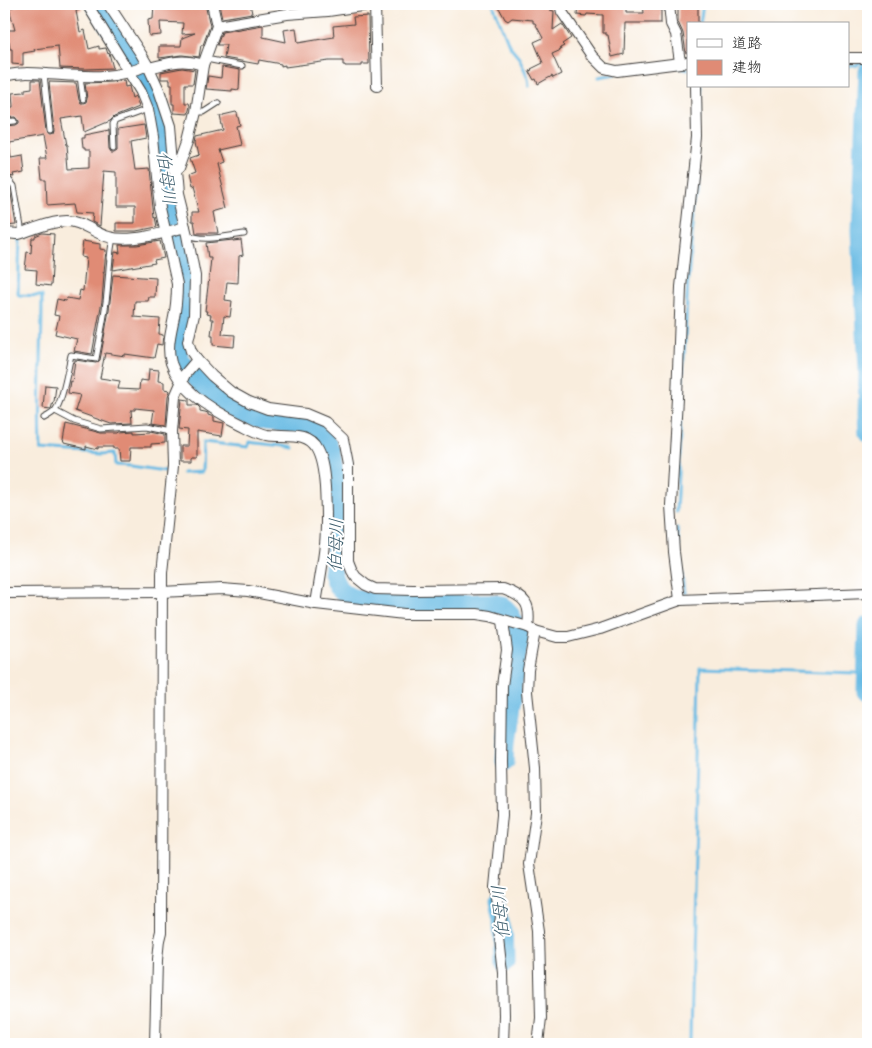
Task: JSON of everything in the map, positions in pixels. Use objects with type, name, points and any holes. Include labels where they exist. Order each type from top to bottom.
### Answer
[{"type":"street","points":[[87,4],[141,92],[148,109],[153,137],[160,207],[177,284],[174,321],[169,339],[171,363],[198,398],[214,409],[265,434],[303,437],[310,440],[322,462],[326,508],[325,544],[316,604]]},
{"type":"street","points":[[108,4],[142,54],[159,90],[171,126],[177,196],[195,276],[194,315],[188,342],[194,362],[231,392],[249,402],[268,409],[306,414],[325,422],[343,439],[348,465],[348,561],[352,571],[361,582],[375,589],[503,589],[517,594],[525,602],[530,613],[531,629],[527,692],[535,768],[536,814],[529,864],[540,931],[540,1018],[538,1044]]},
{"type":"street","points":[[174,171],[179,168],[189,140],[196,112],[204,62],[217,26],[212,4]]},
{"type":"street","points":[[217,26],[287,14],[328,11],[375,4],[377,86]]},
{"type":"street","points":[[560,4],[562,12],[592,56],[604,68],[616,70],[684,62],[671,24],[670,4]]},
{"type":"street","points":[[850,58],[868,58]]},
{"type":"street","points":[[4,76],[20,73],[80,76],[120,75],[148,66],[178,61],[204,62]]},
{"type":"street","points":[[680,600],[671,505],[681,287],[697,138],[696,88]]},
{"type":"street","points":[[4,233],[22,233],[49,223],[69,221],[77,222],[93,231],[120,239],[186,231]]},
{"type":"street","points":[[155,1044],[159,940],[161,932],[161,592],[173,466],[172,431],[175,397],[183,378],[194,362]]},
{"type":"street","points":[[4,593],[161,592],[222,589],[316,604],[404,614],[477,614],[490,616],[557,637],[568,637],[600,629],[680,600],[868,593]]},
{"type":"street","points":[[503,620],[507,650],[502,686],[502,816],[495,887],[500,918],[498,929],[503,974],[503,1044]]},
{"type":"lane","points":[[4,76],[5,58]]},
{"type":"lane","points":[[204,62],[242,66]]},
{"type":"lane","points":[[44,74],[50,131]]},
{"type":"lane","points":[[80,76],[83,99]]},
{"type":"lane","points":[[196,112],[204,112],[218,103]]},
{"type":"lane","points":[[114,147],[113,124],[115,120],[148,109]]},
{"type":"lane","points":[[4,122],[15,121]]},
{"type":"lane","points":[[9,180],[14,186],[22,233]]},
{"type":"lane","points":[[186,231],[195,238],[204,239],[244,234]]},
{"type":"lane","points":[[44,418],[55,411],[59,405],[70,356],[96,359],[107,292],[113,238]]},
{"type":"lane","points":[[55,411],[74,421],[101,428],[147,426],[172,431]]},
{"type":"building","points":[[23,4],[80,4],[82,9],[76,11],[80,32],[85,30],[89,49],[99,46],[99,49],[106,48],[113,68],[60,68],[58,46],[34,49],[35,51],[23,53],[23,65],[12,64],[12,49],[10,49],[9,41],[4,41],[4,30],[15,30],[9,8]]},
{"type":"building","points":[[154,4],[205,4],[210,26],[203,45],[201,45],[199,57],[182,55],[159,58],[159,46],[181,46],[182,38],[195,33],[182,34],[183,23],[160,22],[161,35],[149,36],[148,20],[153,19]]},
{"type":"building","points":[[219,4],[250,4],[252,13],[222,18]]},
{"type":"building","points":[[497,4],[551,4],[550,10],[554,11],[553,30],[562,24],[571,38],[562,44],[564,46],[560,48],[561,50],[552,54],[561,74],[553,78],[552,76],[538,84],[536,79],[534,80],[529,71],[543,63],[534,42],[543,38],[533,20],[512,18],[508,21]]},
{"type":"building","points":[[578,4],[626,4],[626,13],[644,13],[643,4],[661,4],[661,23],[625,23],[624,54],[612,57],[608,35],[603,33],[603,15],[577,15]]},
{"type":"building","points":[[678,4],[698,4],[698,22],[687,22],[686,53],[683,33],[678,22]]},
{"type":"building","points":[[368,16],[369,64],[362,64],[362,66],[345,66],[343,61],[285,67],[285,65],[281,66],[281,64],[259,60],[258,64],[224,58],[226,45],[217,45],[222,32],[263,25],[263,37],[286,42],[284,30],[296,28],[298,43],[334,37],[333,26],[354,24],[353,17]]},
{"type":"building","points":[[222,67],[240,70],[239,90],[206,89],[208,76],[221,78]]},
{"type":"building","points":[[182,68],[195,70],[193,84],[185,84],[185,103],[189,103],[190,106],[188,114],[174,113],[172,84],[170,84],[170,79],[161,79],[161,72]]},
{"type":"building","points":[[32,80],[40,80],[46,131],[50,135],[54,131],[49,82],[76,83],[79,100],[83,103],[87,99],[85,83],[124,80],[125,87],[129,86],[132,98],[135,96],[139,107],[84,132],[82,116],[61,119],[67,145],[69,169],[89,168],[89,151],[82,149],[81,138],[84,138],[84,135],[109,130],[110,148],[112,151],[115,151],[118,149],[118,129],[144,125],[146,138],[131,141],[135,170],[149,169],[154,218],[157,227],[136,231],[116,231],[116,223],[135,223],[135,207],[116,207],[116,172],[104,171],[100,226],[92,222],[93,213],[77,212],[75,203],[47,205],[46,179],[42,179],[40,158],[47,158],[43,136],[9,142],[11,158],[22,156],[24,172],[13,174],[14,177],[9,176],[5,178],[5,182],[10,188],[16,225],[6,226],[6,223],[4,224],[4,126],[16,125],[19,121],[16,117],[4,118],[4,108],[13,107],[12,93],[25,92],[25,89],[32,88]]},
{"type":"building","points":[[236,112],[240,125],[236,126],[240,145],[218,150],[222,162],[217,164],[228,208],[214,212],[218,233],[196,233],[194,221],[192,221],[192,212],[199,212],[187,176],[195,173],[190,158],[199,155],[196,141],[197,136],[223,130],[220,116]]},
{"type":"building","points":[[42,233],[54,234],[51,286],[36,284],[37,270],[25,269],[27,252],[31,253],[32,238]]},
{"type":"building","points":[[241,240],[243,255],[239,256],[238,283],[227,282],[225,300],[232,301],[230,317],[224,316],[222,334],[235,335],[234,347],[213,345],[213,335],[211,335],[213,319],[210,319],[211,315],[206,314],[207,311],[205,311],[211,258],[208,258],[206,243]]},
{"type":"building","points":[[83,241],[100,244],[100,249],[106,250],[102,301],[92,354],[74,351],[77,339],[55,334],[59,316],[54,315],[57,299],[66,301],[67,298],[78,300],[80,290],[83,291],[86,258],[81,257]]},
{"type":"building","points":[[160,241],[164,258],[154,260],[155,263],[113,270],[115,252],[120,253],[119,245],[137,245]]},
{"type":"building","points":[[113,275],[156,278],[155,297],[149,297],[148,301],[135,301],[134,317],[160,319],[159,334],[163,335],[162,345],[157,344],[154,358],[105,353],[100,378],[120,381],[118,389],[139,390],[140,380],[148,381],[149,369],[159,370],[158,381],[164,382],[164,389],[170,391],[166,425],[152,423],[154,410],[135,408],[135,410],[131,410],[132,423],[111,424],[75,411],[80,395],[68,393],[70,381],[72,382],[75,360],[96,363],[100,360]]},
{"type":"building","points":[[45,385],[56,386],[51,409],[43,408]]},
{"type":"building","points":[[182,399],[189,400],[189,405],[197,405],[200,411],[214,417],[214,421],[224,423],[222,436],[197,432],[197,457],[191,457],[191,461],[180,461],[180,446],[187,446],[188,430],[179,429]]},
{"type":"building","points":[[66,424],[101,433],[151,431],[165,434],[165,443],[151,444],[151,447],[131,447],[130,461],[120,461],[119,449],[114,449],[114,447],[98,447],[98,449],[86,446],[86,449],[64,444]]},
{"type":"waterway","name":"伯母川","points":[[95,4],[130,58],[158,110],[170,212],[182,254],[187,282],[186,305],[177,343],[181,360],[219,402],[240,413],[266,421],[307,425],[317,430],[324,437],[331,451],[336,483],[338,519],[332,573],[341,591],[356,599],[384,603],[432,605],[488,603],[500,605],[508,611],[520,635],[504,762]]},
{"type":"waterway","points":[[493,4],[509,45],[519,57],[528,78],[529,86]]},
{"type":"waterway","points":[[700,22],[703,4]]},
{"type":"waterway","points":[[850,66],[856,66],[861,62]]},
{"type":"waterway","points":[[679,67],[687,69]]},
{"type":"waterway","points":[[868,71],[861,230],[868,371],[868,433]]},
{"type":"waterway","points":[[599,77],[616,74]]},
{"type":"waterway","points":[[701,88],[701,118]]},
{"type":"waterway","points":[[676,512],[688,280],[697,182]]},
{"type":"waterway","points":[[17,238],[20,239],[18,294],[42,296],[41,450],[102,454],[115,453],[116,465],[164,471]]},
{"type":"waterway","points":[[182,473],[202,472],[203,442],[248,447],[250,442],[293,448]]},
{"type":"waterway","points":[[677,528],[684,593]]},
{"type":"waterway","points":[[868,626],[866,691],[868,692]]},
{"type":"waterway","points":[[690,1044],[700,668],[856,673]]},
{"type":"waterway","name":"伯母川","points":[[500,899],[504,919],[505,963]]}]
